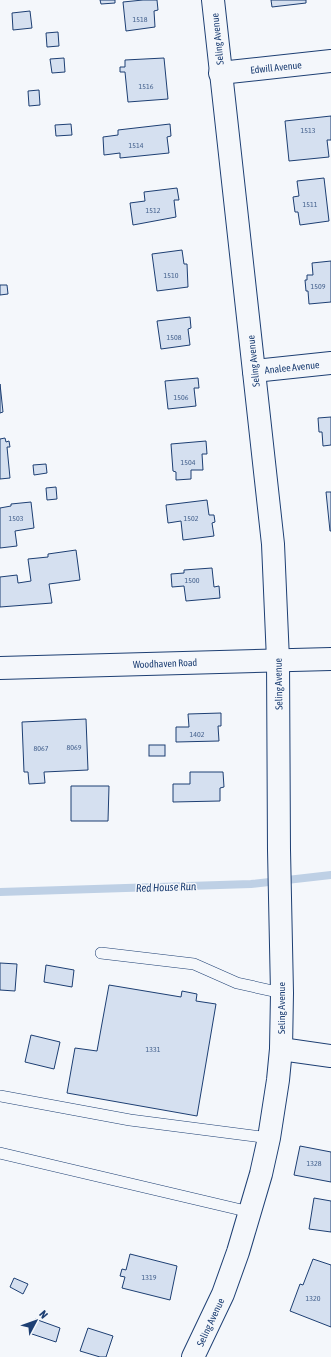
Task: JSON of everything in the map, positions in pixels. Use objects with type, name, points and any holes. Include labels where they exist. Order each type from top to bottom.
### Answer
[{"type":"street","name":"Seling Avenue","points":[[193,1357],[223,1294],[261,1174],[269,1138],[278,1080],[281,1049],[282,993],[279,904],[278,660],[273,544],[213,0]]},
{"type":"street","name":"Edwill Avenue","points":[[220,73],[331,62]]},
{"type":"street","name":"Analee Avenue","points":[[254,371],[331,363]]},
{"type":"street","name":"Woodhaven Road","points":[[0,668],[331,659]]},
{"type":"street","points":[[281,1049],[331,1056]]},
{"type":"lane","points":[[101,953],[194,964],[237,983],[282,993]]},
{"type":"lane","points":[[0,1096],[130,1120],[269,1138]]},
{"type":"lane","points":[[0,1153],[250,1212]]},
{"type":"building","points":[[100,0],[115,0],[115,3],[101,4]]},
{"type":"building","points":[[157,0],[158,10],[154,11],[155,27],[126,31],[123,2]]},
{"type":"building","points":[[271,0],[306,0],[306,3],[272,7]]},
{"type":"building","points":[[30,11],[32,28],[13,30],[12,13]]},
{"type":"building","points":[[58,32],[59,46],[47,47],[46,33]]},
{"type":"building","points":[[64,58],[65,72],[52,73],[50,59]]},
{"type":"building","points":[[164,58],[168,99],[128,102],[125,72],[120,72],[120,67],[125,67],[125,60]]},
{"type":"building","points":[[39,90],[40,105],[29,106],[28,91]]},
{"type":"building","points":[[331,116],[331,140],[327,140],[329,157],[289,161],[285,121]]},
{"type":"building","points":[[71,124],[72,135],[56,136],[55,125]]},
{"type":"building","points":[[170,124],[171,136],[167,137],[169,153],[120,158],[120,153],[104,155],[103,137],[118,135],[118,130]]},
{"type":"building","points":[[324,178],[329,221],[300,225],[298,212],[295,212],[293,197],[299,196],[297,181]]},
{"type":"building","points":[[177,188],[179,200],[174,200],[176,217],[133,225],[130,203],[145,201],[144,192]]},
{"type":"building","points":[[182,250],[184,264],[187,264],[188,287],[157,291],[152,254]]},
{"type":"building","points":[[331,261],[331,302],[309,304],[305,280],[307,280],[307,275],[313,275],[312,263]]},
{"type":"building","points":[[0,285],[7,285],[8,294],[0,295]]},
{"type":"building","points":[[190,317],[191,328],[188,329],[190,345],[161,349],[157,321]]},
{"type":"building","points":[[198,378],[199,388],[194,388],[196,406],[168,409],[165,381]]},
{"type":"building","points":[[0,384],[3,412],[0,413]]},
{"type":"building","points":[[331,417],[331,445],[323,446],[322,432],[319,432],[318,418]]},
{"type":"building","points":[[5,438],[6,442],[9,441],[10,447],[7,447],[10,478],[0,479],[0,439]]},
{"type":"building","points":[[206,441],[207,454],[202,454],[203,470],[191,470],[191,479],[176,480],[176,472],[173,471],[171,444]]},
{"type":"building","points":[[46,464],[47,473],[34,475],[33,465]]},
{"type":"building","points":[[56,487],[57,499],[47,500],[46,488]]},
{"type":"building","points":[[326,492],[331,492],[331,531],[330,531]]},
{"type":"building","points":[[207,500],[209,515],[214,515],[215,522],[212,523],[214,536],[183,540],[181,521],[168,523],[166,505]]},
{"type":"building","points":[[31,502],[34,528],[15,531],[17,546],[0,548],[0,508],[11,506],[11,504]]},
{"type":"building","points":[[76,550],[80,580],[49,584],[52,603],[0,607],[0,577],[17,575],[18,583],[31,581],[28,559],[48,557],[48,554]]},
{"type":"building","points":[[212,568],[214,587],[219,586],[220,598],[186,601],[184,586],[172,587],[171,574],[184,573],[184,570]]},
{"type":"building","points":[[221,713],[221,726],[218,726],[219,741],[176,742],[176,727],[189,727],[188,714]]},
{"type":"building","points":[[86,719],[88,770],[44,772],[45,783],[29,784],[28,772],[24,772],[22,722]]},
{"type":"building","points":[[149,745],[165,745],[165,756],[149,756]]},
{"type":"building","points":[[190,772],[223,772],[224,787],[220,788],[220,801],[173,802],[173,784],[190,784]]},
{"type":"building","points":[[71,786],[109,786],[108,821],[71,821]]},
{"type":"building","points":[[0,963],[17,964],[15,991],[0,990]]},
{"type":"building","points":[[46,965],[74,970],[72,987],[44,982]]},
{"type":"building","points":[[109,985],[181,997],[182,991],[197,994],[196,1001],[216,1004],[197,1116],[67,1093],[75,1048],[97,1051]]},
{"type":"building","points":[[31,1035],[60,1042],[54,1069],[25,1062]]},
{"type":"building","points":[[300,1146],[331,1152],[331,1182],[294,1175]]},
{"type":"building","points":[[314,1198],[331,1201],[331,1232],[309,1229]]},
{"type":"building","points":[[130,1254],[177,1266],[170,1300],[122,1288],[125,1277],[120,1276],[122,1269],[126,1270]]},
{"type":"building","points":[[313,1259],[331,1265],[331,1327],[290,1311],[300,1284],[303,1285]]},
{"type":"building","points":[[14,1278],[28,1284],[23,1294],[10,1287]]},
{"type":"building","points":[[35,1319],[60,1328],[56,1342],[29,1333]]},
{"type":"building","points":[[88,1328],[113,1336],[106,1357],[100,1357],[80,1351]]},
{"type":"waterway","name":"Red House Run","points":[[0,892],[251,884],[331,875]]}]
